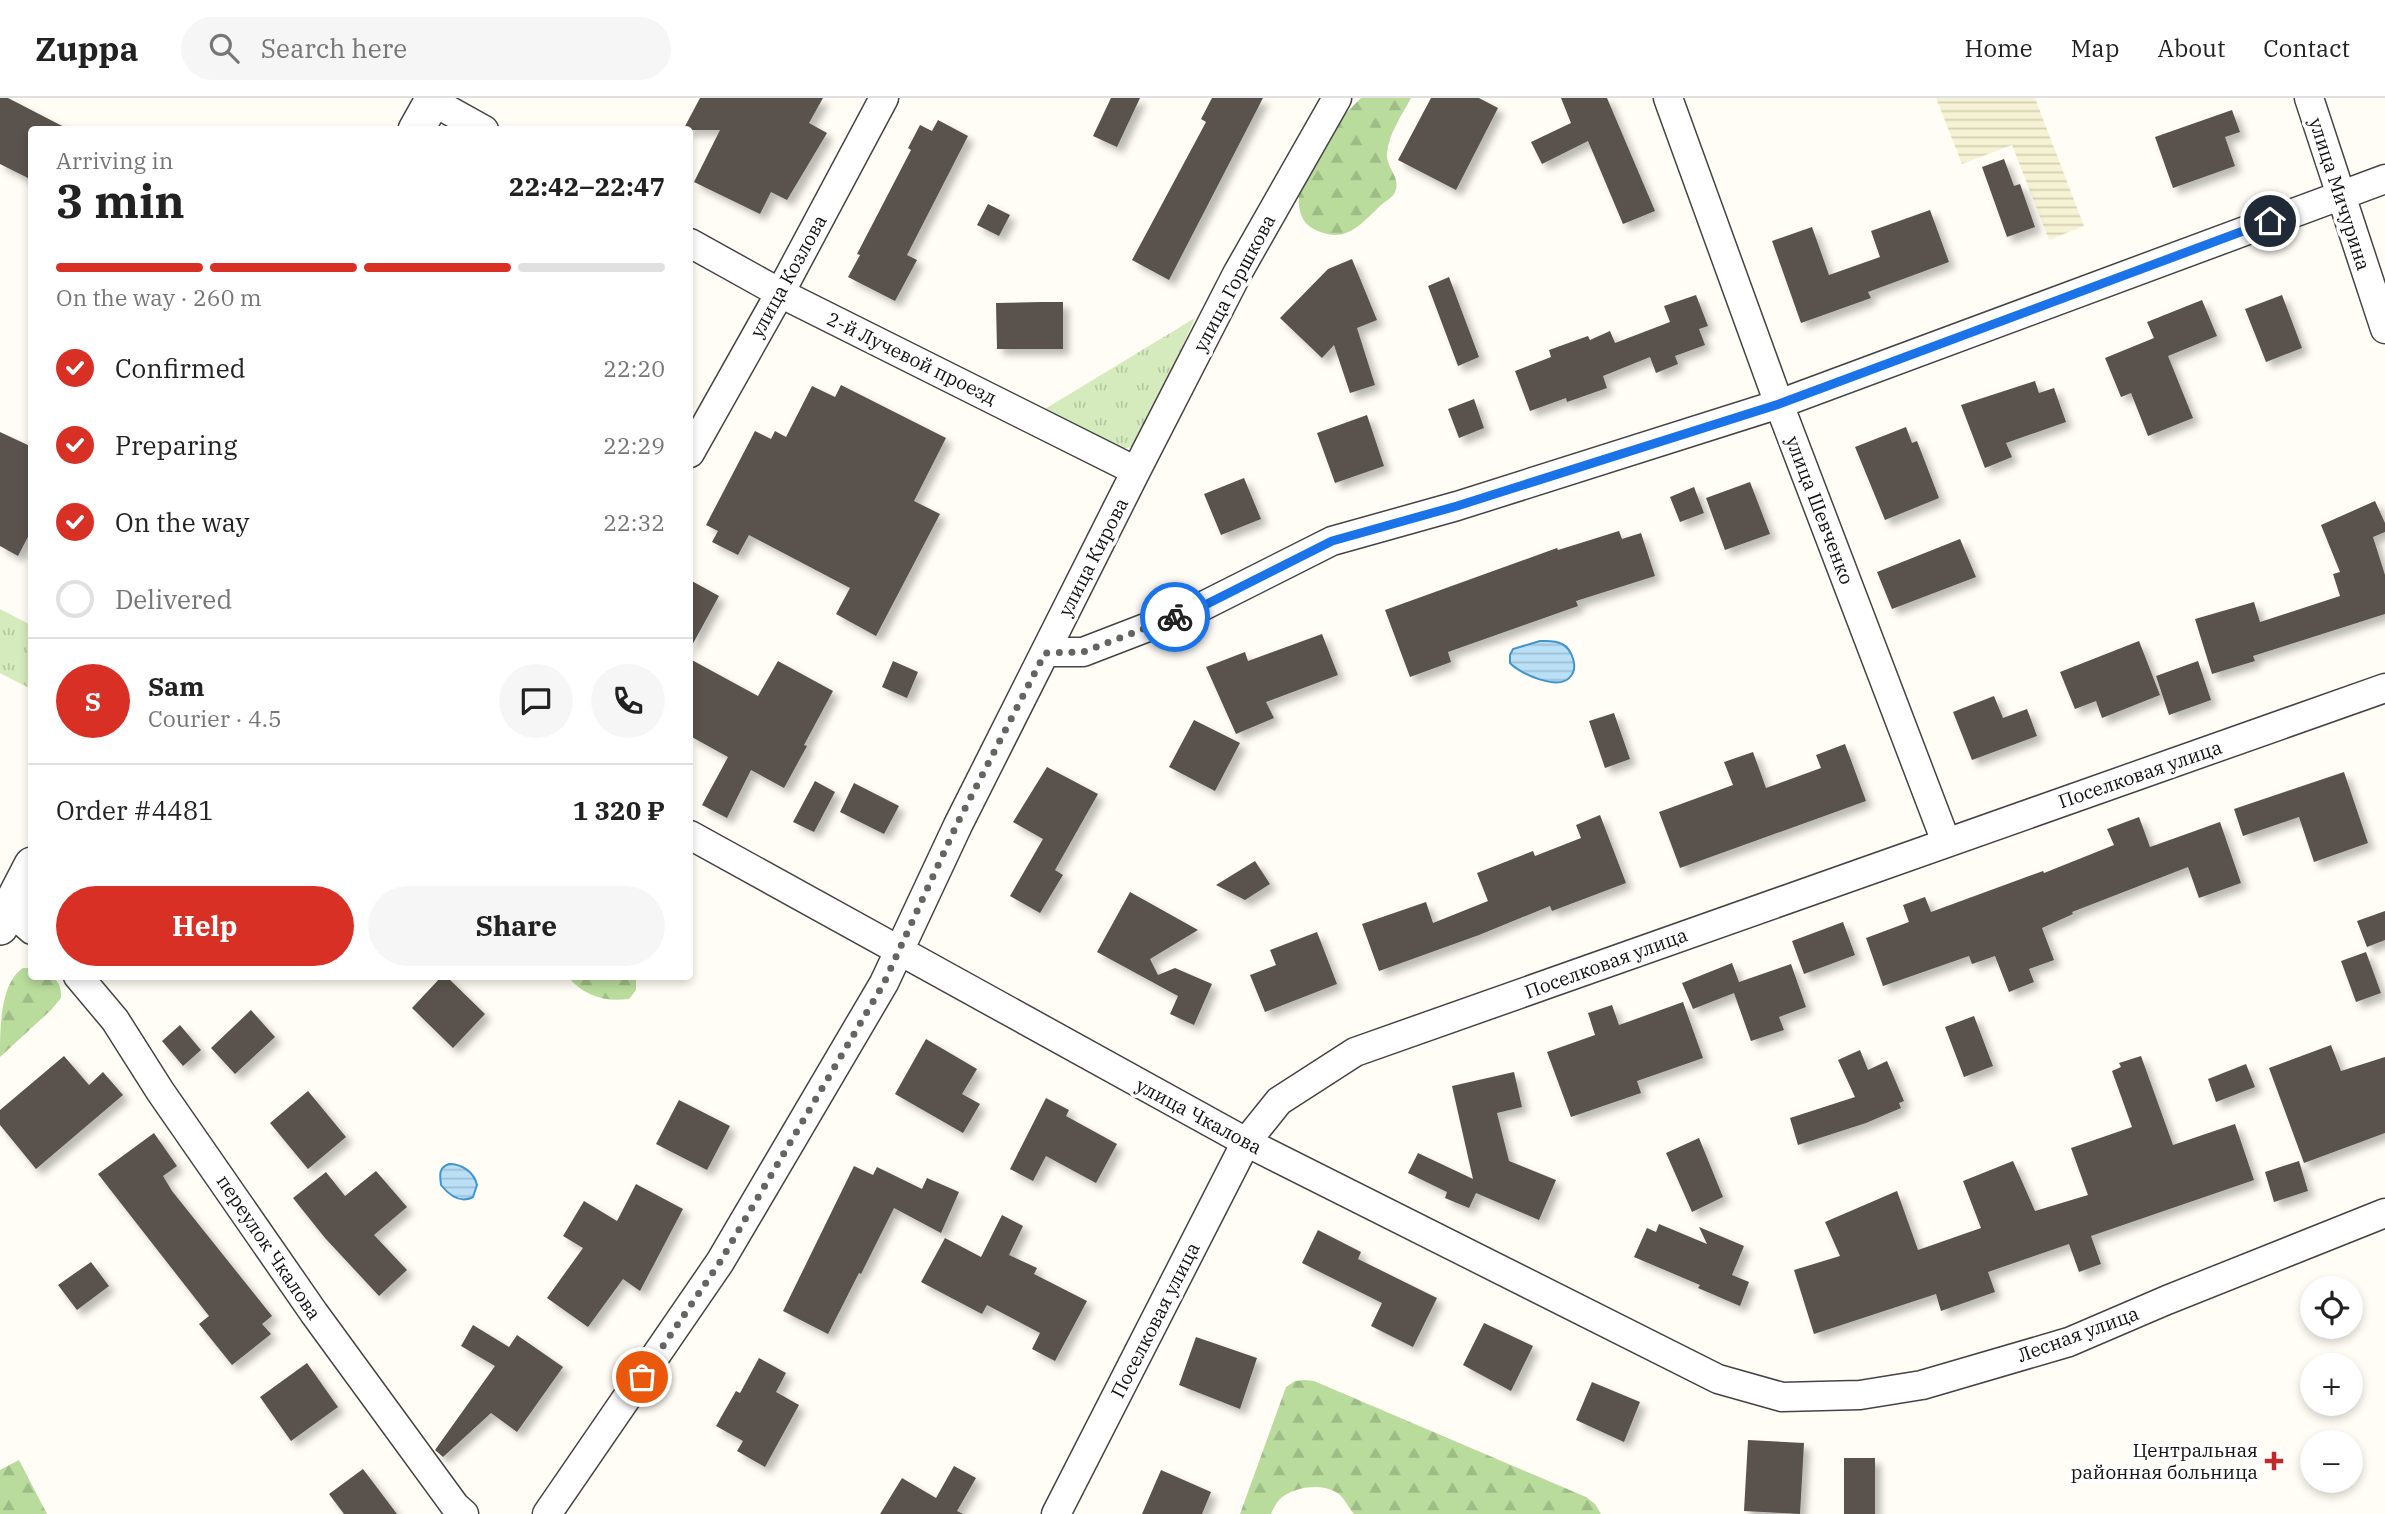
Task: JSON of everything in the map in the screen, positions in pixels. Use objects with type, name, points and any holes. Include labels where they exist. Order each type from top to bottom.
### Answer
[{"type":"street","name":"улица Козлова","points":[[693,448],[780,293],[884,98]]},
{"type":"street","name":"улица Горшкова","points":[[1136,471],[1237,274],[1337,98]]},
{"type":"street","name":"улица Шевченко","points":[[1668,98],[1779,404],[1946,842]]},
{"type":"street","name":"улица Мичурина","points":[[2309,98],[2385,329]]},
{"type":"street","points":[[427,109],[473,126]]},
{"type":"street","points":[[1045,653],[1083,652],[1205,605],[1332,541],[1470,502],[1779,404],[2385,179]]},
{"type":"street","name":"2-й Лучевой проезд","points":[[693,245],[780,293],[1136,471]]},
{"type":"street","name":"улица Кирова","points":[[547,1514],[720,1262],[884,983],[957,824],[1136,471]]},
{"type":"street","name":"Поселковая улица","points":[[1056,1514],[1246,1142],[1279,1101],[1355,1052],[2385,688]]},
{"type":"street","name":"улица Чкалова","points":[[693,837],[1246,1142],[1718,1379]]},
{"type":"street","points":[[14,922],[28,878]]},
{"type":"street","name":"переулок Чкалова","points":[[81,980],[115,1020],[160,1091],[314,1313],[464,1514]]},
{"type":"street","name":"Лесная улица","points":[[1718,1379],[1782,1397],[1860,1395],[1922,1385],[2069,1342],[2166,1300],[2385,1213]]},
{"type":"shaded area","points":[[1936,98],[2035,98],[2084,226],[2049,240],[2012,145],[1962,164]]},
{"type":"green space","points":[[1361,98],[1411,98],[1388,146],[1387,158],[1396,188],[1393,196],[1356,228],[1341,234],[1323,233],[1312,228],[1302,218],[1299,195],[1337,122]]},
{"type":"green space","points":[[1195,318],[1144,434],[1134,446],[1118,450],[1040,412]]},
{"type":"green space","points":[[0,609],[28,623],[28,687],[0,673]]},
{"type":"green space","points":[[23,968],[28,968],[28,980],[56,980],[61,998],[0,1057],[3,1008],[15,975]]},
{"type":"green space","points":[[571,980],[636,980],[636,990],[629,999],[612,1000],[595,996]]},
{"type":"green space","points":[[1295,1381],[1314,1381],[1586,1497],[1595,1504],[1601,1514],[1354,1514],[1334,1491],[1310,1487],[1293,1491],[1280,1499],[1271,1514],[1240,1514],[1286,1387]]},
{"type":"green space","points":[[19,1460],[47,1514],[0,1514],[0,1470]]},
{"type":"water","points":[[1540,641],[1557,642],[1569,650],[1574,669],[1565,681],[1549,682],[1522,672],[1510,663],[1513,649]]},
{"type":"water","points":[[449,1164],[463,1167],[473,1176],[477,1185],[473,1197],[455,1197],[441,1185],[441,1170]]},
{"type":"building","points":[[0,98],[8,98],[62,126],[28,126],[28,178],[0,164]]},
{"type":"building","points":[[700,98],[823,98],[809,123],[827,133],[787,200],[771,192],[760,214],[694,182],[720,130],[693,130],[693,126],[685,126]]},
{"type":"building","points":[[1111,98],[1140,98],[1117,147],[1093,136]]},
{"type":"building","points":[[1212,98],[1263,98],[1169,280],[1132,260],[1206,122],[1201,119]]},
{"type":"building","points":[[1431,98],[1479,98],[1498,108],[1456,190],[1398,160]]},
{"type":"building","points":[[1561,98],[1607,98],[1655,211],[1623,224],[1588,141],[1542,164],[1531,142],[1571,123]]},
{"type":"building","points":[[2232,110],[2240,132],[2225,137],[2235,166],[2173,188],[2155,137]]},
{"type":"building","points":[[938,120],[968,136],[907,255],[917,260],[895,301],[848,277],[860,255],[857,254],[911,150],[908,148],[920,125],[932,131]]},
{"type":"building","points":[[2004,159],[2014,186],[2020,184],[2035,227],[2007,237],[1982,167]]},
{"type":"building","points":[[988,204],[1010,215],[999,236],[977,225]]},
{"type":"building","points":[[1930,210],[1949,262],[1868,292],[1871,298],[1801,323],[1772,241],[1812,227],[1829,275],[1880,257],[1871,231]]},
{"type":"building","points":[[1352,259],[1377,320],[1357,328],[1375,385],[1350,393],[1334,345],[1322,358],[1280,318],[1328,269]]},
{"type":"building","points":[[1449,277],[1479,357],[1458,366],[1428,286]]},
{"type":"building","points":[[1696,295],[1708,326],[1699,329],[1705,345],[1675,356],[1678,364],[1656,373],[1650,357],[1603,376],[1607,388],[1567,402],[1566,398],[1530,411],[1515,371],[1551,357],[1549,350],[1588,336],[1590,340],[1610,331],[1615,343],[1670,322],[1664,306]]},
{"type":"building","points":[[2282,295],[2302,348],[2266,362],[2245,309]]},
{"type":"building","points":[[2202,300],[2217,336],[2168,356],[2193,418],[2148,436],[2131,393],[2121,397],[2105,358],[2154,338],[2147,322]]},
{"type":"building","points":[[1063,302],[1063,349],[997,349],[996,303]]},
{"type":"building","points":[[2035,381],[2039,393],[2054,388],[2066,422],[2006,443],[2012,457],[1985,468],[1961,405]]},
{"type":"building","points":[[841,385],[946,438],[914,501],[940,514],[876,636],[836,614],[850,588],[749,535],[738,555],[712,542],[718,531],[706,525],[755,431],[771,439],[775,431],[786,437],[812,386],[835,397]]},
{"type":"building","points":[[1474,399],[1484,428],[1459,438],[1448,409]]},
{"type":"building","points":[[1367,415],[1384,466],[1335,483],[1317,433]]},
{"type":"building","points":[[1906,427],[1912,443],[1917,441],[1939,498],[1885,520],[1855,447]]},
{"type":"building","points":[[0,432],[28,445],[28,537],[18,556],[0,546]]},
{"type":"building","points":[[1244,478],[1261,519],[1221,535],[1204,494]]},
{"type":"building","points":[[1750,482],[1770,534],[1725,550],[1706,498]]},
{"type":"building","points":[[1694,487],[1704,513],[1680,522],[1670,497]]},
{"type":"building","points":[[2375,501],[2385,523],[2385,532],[2373,537],[2385,575],[2385,614],[2253,656],[2255,661],[2212,674],[2195,619],[2254,602],[2260,622],[2340,596],[2333,574],[2340,572],[2321,525]]},
{"type":"building","points":[[1619,531],[1622,539],[1641,533],[1655,576],[1576,601],[1578,606],[1448,652],[1451,662],[1410,677],[1385,610],[1557,548],[1558,550]]},
{"type":"building","points":[[1960,539],[1976,577],[1892,609],[1877,572]]},
{"type":"building","points":[[693,582],[719,596],[693,644]]},
{"type":"building","points":[[1322,634],[1338,675],[1266,702],[1274,718],[1236,734],[1206,667],[1245,652],[1248,661]]},
{"type":"building","points":[[2139,641],[2160,695],[2102,718],[2096,701],[2075,709],[2060,672]]},
{"type":"building","points":[[693,661],[758,696],[778,661],[833,691],[784,788],[751,770],[727,818],[702,805],[728,757],[693,738]]},
{"type":"building","points":[[893,661],[918,672],[907,698],[882,687]]},
{"type":"building","points":[[2198,661],[2211,700],[2169,715],[2156,676]]},
{"type":"building","points":[[1994,696],[2003,718],[2027,709],[2037,736],[1972,760],[1953,712]]},
{"type":"building","points":[[1614,713],[1630,759],[1605,768],[1589,721]]},
{"type":"building","points":[[1194,720],[1240,743],[1215,791],[1169,767]]},
{"type":"building","points":[[1845,744],[1866,801],[1680,868],[1659,812],[1733,785],[1724,762],[1753,752],[1766,788],[1821,768],[1816,755]]},
{"type":"building","points":[[1047,767],[1098,794],[1055,870],[1063,875],[1040,913],[1010,896],[1043,839],[1013,822]]},
{"type":"building","points":[[2344,772],[2368,843],[2314,862],[2299,817],[2243,836],[2234,809]]},
{"type":"building","points":[[815,781],[835,792],[814,832],[793,822]]},
{"type":"building","points":[[854,783],[899,806],[884,834],[840,812]]},
{"type":"building","points":[[1600,815],[1626,883],[1552,911],[1550,906],[1379,971],[1362,924],[1426,902],[1433,923],[1488,901],[1477,873],[1533,851],[1535,856],[1581,838],[1576,825]]},
{"type":"building","points":[[2139,817],[2150,847],[2220,822],[2241,883],[2199,898],[2188,867],[2072,912],[2073,914],[2042,928],[2054,960],[2029,969],[2034,982],[2009,992],[1995,956],[1972,964],[1969,956],[1883,986],[1866,938],[1909,922],[1903,905],[1925,897],[1931,912],[2043,871],[2044,873],[2114,845],[2107,829]]},
{"type":"building","points":[[1255,861],[1270,884],[1245,900],[1216,885]]},
{"type":"building","points":[[1130,892],[1198,930],[1150,959],[1158,975],[1175,968],[1212,984],[1194,1025],[1170,1014],[1178,996],[1097,952]]},
{"type":"building","points":[[2385,911],[2385,940],[2367,947],[2357,921]]},
{"type":"building","points":[[1843,922],[1855,955],[1804,974],[1792,941]]},
{"type":"building","points":[[1317,932],[1337,984],[1265,1012],[1250,975],[1276,965],[1270,950]]},
{"type":"building","points":[[2366,952],[2381,993],[2356,1002],[2341,961]]},
{"type":"building","points":[[1732,963],[1739,982],[1791,964],[1806,1007],[1779,1017],[1784,1030],[1751,1041],[1734,993],[1693,1009],[1682,983]]},
{"type":"building","points":[[438,980],[450,980],[485,1014],[453,1048],[412,1008]]},
{"type":"building","points":[[1683,1002],[1703,1058],[1637,1081],[1641,1093],[1571,1117],[1547,1052],[1595,1035],[1588,1013],[1612,1005],[1619,1025]]},
{"type":"building","points":[[251,1010],[275,1037],[235,1074],[211,1048]]},
{"type":"building","points":[[1974,1016],[1993,1066],[1964,1077],[1945,1027]]},
{"type":"building","points":[[180,1025],[201,1050],[183,1066],[162,1041]]},
{"type":"building","points":[[926,1039],[977,1069],[962,1094],[980,1104],[963,1133],[895,1094]]},
{"type":"building","points":[[2331,1045],[2341,1071],[2385,1057],[2385,1133],[2304,1163],[2269,1068]]},
{"type":"building","points":[[1860,1050],[1868,1070],[1887,1061],[1904,1101],[1899,1103],[1901,1108],[1866,1123],[1798,1145],[1790,1118],[1855,1097],[1838,1060]]},
{"type":"building","points":[[64,1056],[89,1085],[103,1072],[123,1095],[36,1169],[0,1125],[0,1110]]},
{"type":"building","points":[[2141,1056],[2173,1145],[2235,1124],[2254,1180],[2091,1236],[2101,1264],[2079,1272],[2069,1244],[1988,1272],[1995,1292],[1941,1311],[1936,1294],[1814,1334],[1794,1270],[1840,1256],[1825,1222],[1897,1191],[1918,1250],[1981,1228],[1963,1181],[2013,1161],[2035,1211],[2088,1195],[2071,1148],[2132,1127],[2112,1071],[2121,1067],[2119,1063]]},
{"type":"building","points":[[2246,1064],[2255,1087],[2216,1102],[2208,1079]]},
{"type":"building","points":[[1514,1072],[1522,1107],[1497,1113],[1509,1161],[1556,1180],[1539,1220],[1476,1193],[1469,1208],[1445,1198],[1447,1192],[1408,1173],[1418,1153],[1473,1179],[1452,1086]]},
{"type":"building","points":[[308,1091],[346,1137],[308,1169],[270,1123]]},
{"type":"building","points":[[1046,1098],[1069,1110],[1066,1116],[1117,1144],[1096,1183],[1046,1156],[1033,1181],[1010,1169]]},
{"type":"building","points":[[679,1100],[730,1126],[707,1170],[656,1144]]},
{"type":"building","points":[[154,1133],[177,1166],[163,1176],[172,1191],[272,1316],[262,1324],[271,1334],[232,1365],[199,1324],[209,1316],[98,1174]]},
{"type":"building","points":[[1699,1138],[1723,1197],[1692,1212],[1666,1153]]},
{"type":"building","points":[[2299,1161],[2308,1191],[2274,1202],[2265,1172]]},
{"type":"building","points":[[854,1166],[873,1175],[877,1167],[922,1189],[927,1178],[959,1192],[941,1233],[894,1208],[828,1334],[783,1311]]},
{"type":"building","points":[[376,1171],[407,1207],[374,1235],[407,1270],[379,1296],[325,1238],[293,1198],[326,1172],[345,1196]]},
{"type":"building","points":[[636,1184],[683,1209],[640,1291],[623,1279],[588,1327],[547,1298],[583,1248],[563,1236],[584,1201],[617,1221]]},
{"type":"building","points":[[1002,1215],[1023,1226],[1009,1255],[1037,1268],[1034,1274],[1087,1301],[1055,1361],[1032,1349],[1040,1333],[987,1305],[982,1314],[921,1282],[945,1238],[981,1257]]},
{"type":"building","points":[[1659,1224],[1707,1244],[1699,1227],[1744,1246],[1732,1275],[1749,1282],[1740,1306],[1698,1288],[1700,1285],[1634,1257],[1647,1228],[1656,1232]]},
{"type":"building","points":[[1318,1230],[1361,1252],[1358,1259],[1437,1298],[1413,1347],[1371,1326],[1382,1303],[1302,1263]]},
{"type":"building","points":[[91,1262],[109,1286],[77,1310],[58,1285]]},
{"type":"building","points":[[1484,1323],[1533,1346],[1511,1391],[1463,1365]]},
{"type":"building","points":[[473,1325],[509,1347],[517,1335],[563,1367],[517,1432],[491,1413],[443,1457],[435,1450],[495,1366],[461,1346]]},
{"type":"building","points":[[1196,1337],[1257,1358],[1240,1409],[1179,1385]]},
{"type":"building","points":[[759,1358],[786,1373],[776,1392],[799,1405],[765,1467],[737,1451],[743,1441],[716,1426],[736,1391],[740,1393]]},
{"type":"building","points":[[307,1363],[338,1407],[291,1441],[260,1397]]},
{"type":"building","points":[[1592,1382],[1640,1402],[1624,1442],[1576,1420]]},
{"type":"building","points":[[1748,1440],[1804,1443],[1800,1514],[1744,1511]]},
{"type":"building","points":[[1844,1458],[1875,1458],[1875,1514],[1844,1514]]},
{"type":"building","points":[[954,1466],[976,1478],[957,1511],[963,1514],[880,1514],[902,1478],[936,1498]]},
{"type":"building","points":[[363,1469],[397,1514],[344,1514],[329,1494]]},
{"type":"building","points":[[1161,1470],[1211,1492],[1202,1514],[1142,1514]]},
{"type":"way so far","points":[[642,1377],[720,1262],[884,983],[957,824],[1045,653],[1083,652],[1175,617]]},
{"type":"place","name":"Центральная районная больница","points":[[2274,1461]]},
{"type":"route","points":[[1175,617],[1205,605],[1332,541],[1457,506],[1779,404],[2270,221]]}]
